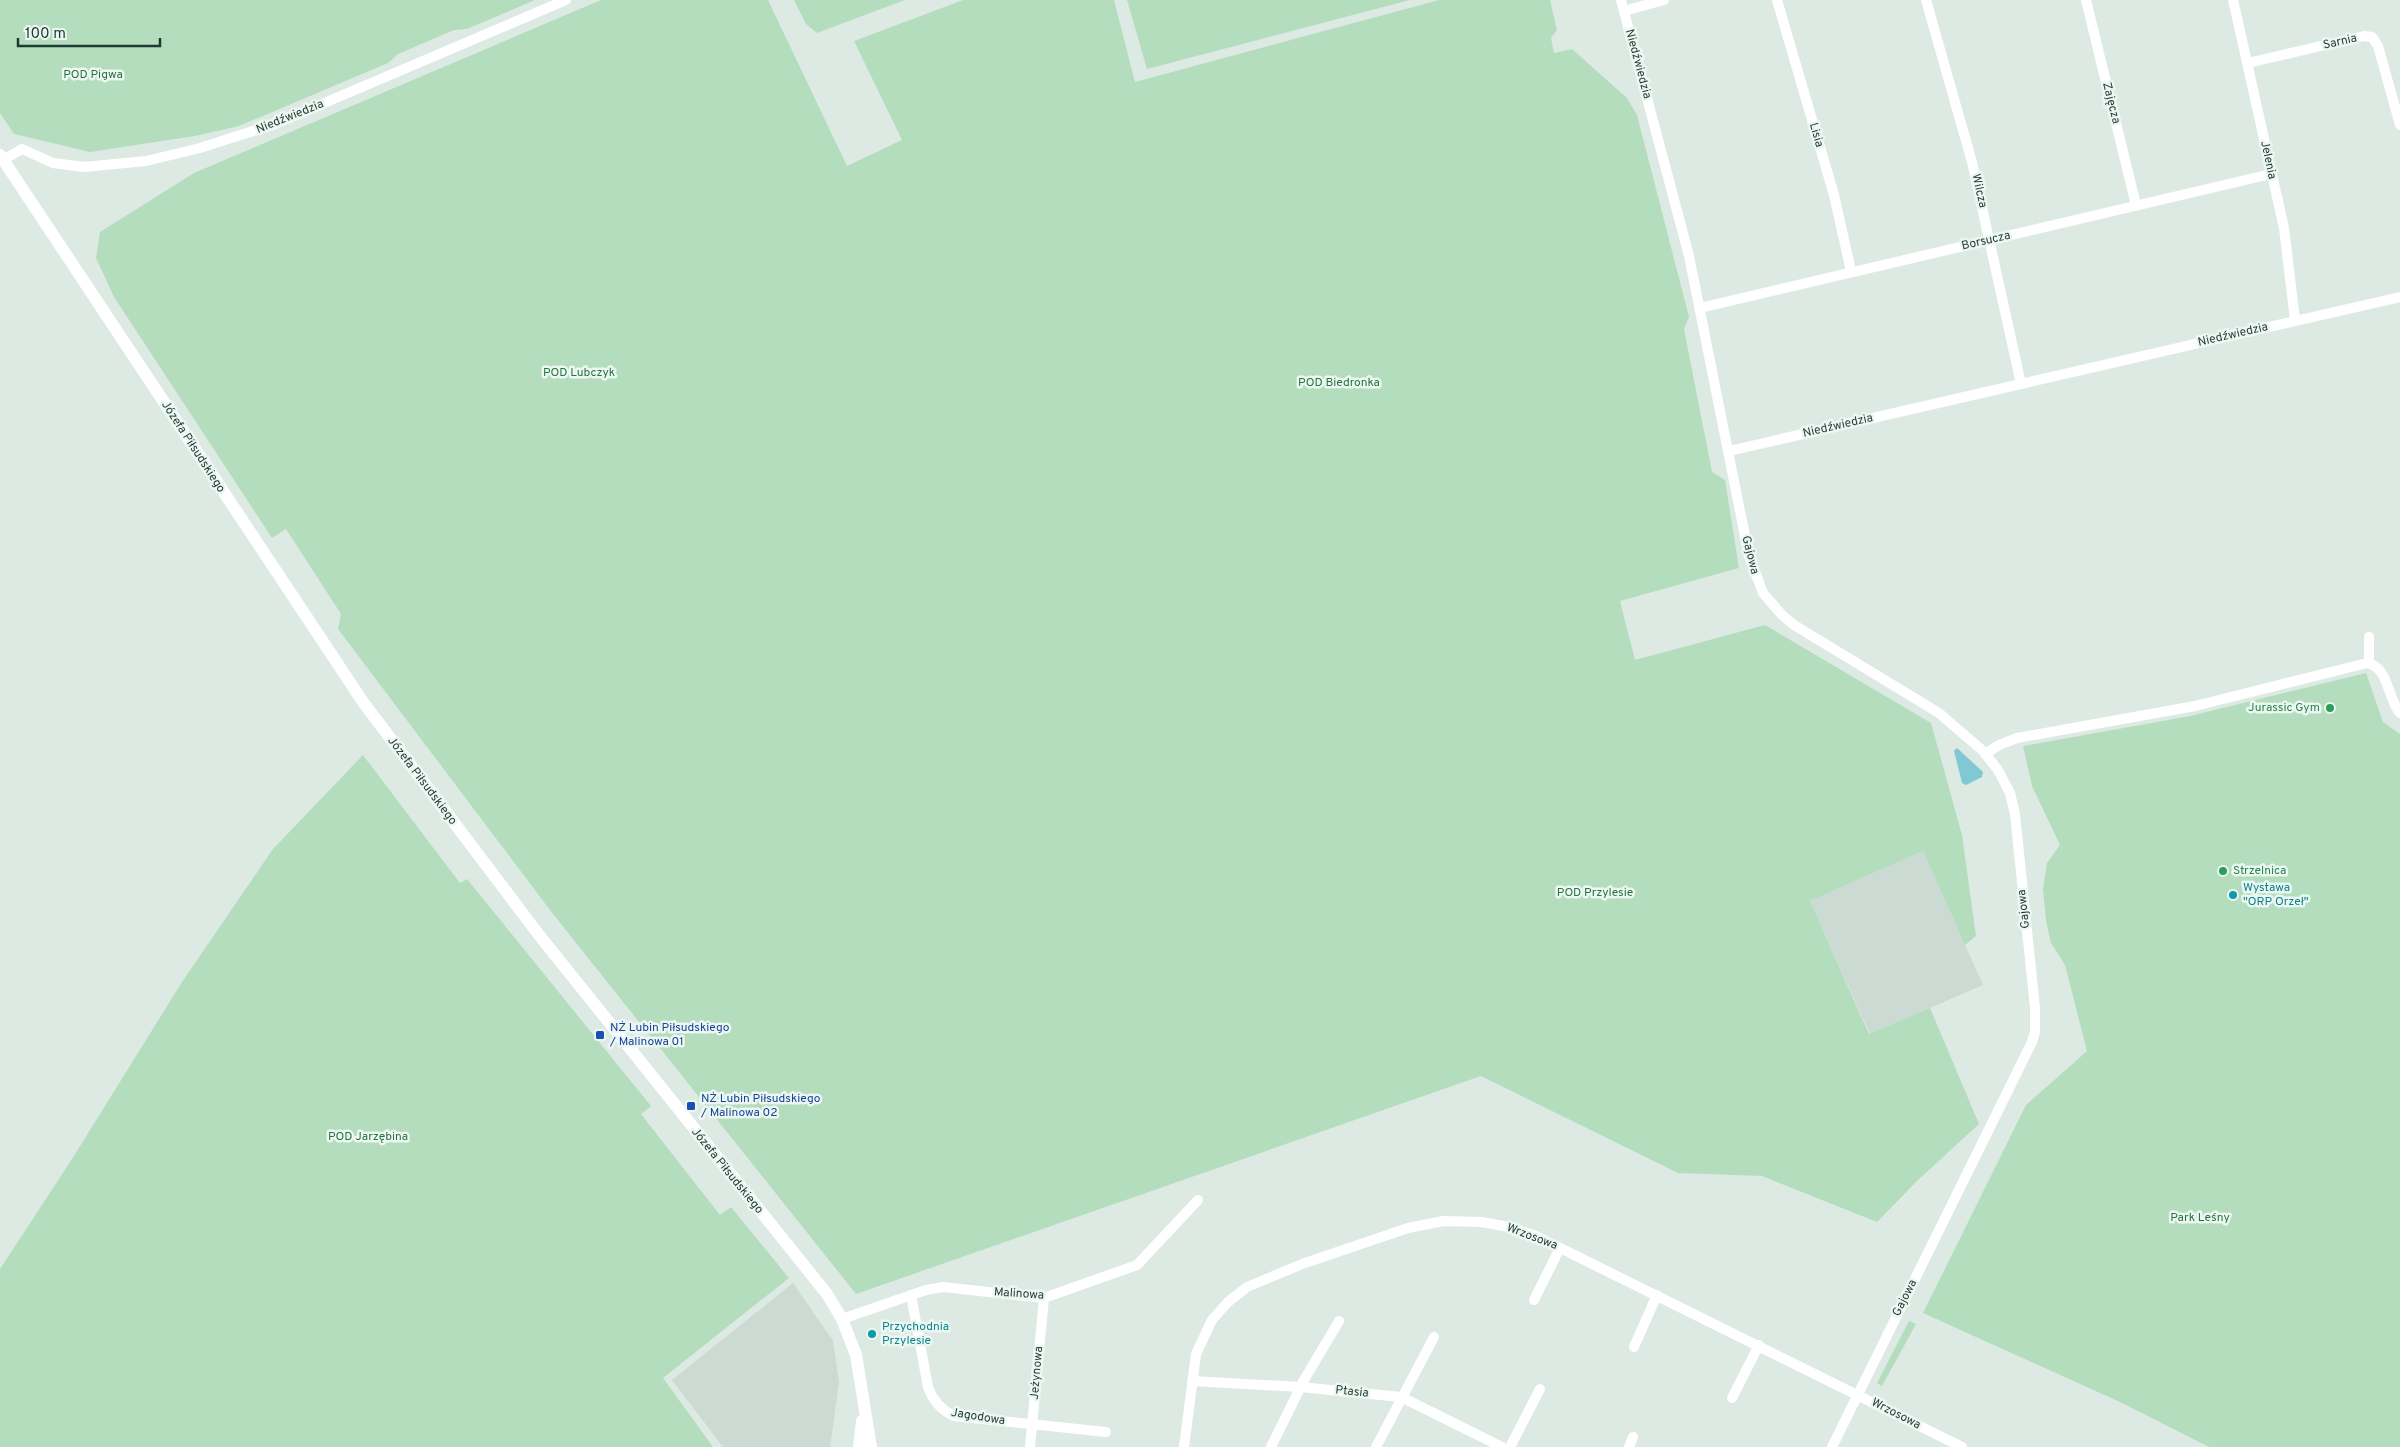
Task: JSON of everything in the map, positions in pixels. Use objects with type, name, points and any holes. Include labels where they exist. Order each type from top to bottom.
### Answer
[{"type":"street","name":"Niedźwiedzia","points":[[2,162],[22,149],[53,163],[84,167],[146,161],[200,148],[275,124],[566,0]]},
{"type":"street","points":[[1622,5],[1664,0]]},
{"type":"street","name":"Lisia","points":[[1777,0],[1834,195],[1851,271]]},
{"type":"street","name":"Wilcza","points":[[1926,0],[1972,162],[2021,384]]},
{"type":"street","name":"Zajęcza","points":[[2086,0],[2136,205]]},
{"type":"street","name":"Jelenia","points":[[2233,0],[2286,238],[2295,320]]},
{"type":"street","name":"Niedźwiedzia","points":[[1622,5],[1689,256],[1729,451],[2400,297]]},
{"type":"street","name":"Sarnia","points":[[2248,63],[2364,36],[2372,37],[2378,46],[2400,125]]},
{"type":"street","name":"Józefa Piłsudskiego","points":[[2,162],[363,702],[538,936],[827,1294],[842,1318],[856,1355],[871,1447]]},
{"type":"street","name":"Borsucza","points":[[1700,308],[1851,271],[2271,174]]},
{"type":"street","name":"Gajowa","points":[[1729,451],[1751,566],[1757,581],[1772,604],[1794,625],[1938,713],[1985,754],[2003,778],[2014,807],[2035,1008],[2035,1032],[2026,1056],[1832,1447]]},
{"type":"street","points":[[2368,637],[2369,663]]},
{"type":"street","points":[[1985,754],[1999,744],[2017,738],[2195,706],[2369,663],[2381,671],[2392,701],[2400,713]]},
{"type":"street","name":"Malinowa","points":[[842,1318],[911,1295],[943,1287],[1044,1298],[1137,1265],[1198,1200]]},
{"type":"street","name":"Wrzosowa","points":[[1184,1447],[1196,1354],[1212,1320],[1228,1302],[1246,1287],[1280,1272],[1408,1228],[1444,1221],[1481,1222],[1508,1227],[1560,1248],[1955,1445]]},
{"type":"street","points":[[1534,1300],[1560,1248]]},
{"type":"street","name":"Jagodowa","points":[[911,1295],[928,1387],[932,1398],[944,1412],[954,1416],[1106,1432]]},
{"type":"street","points":[[1634,1347],[1657,1295]]},
{"type":"street","name":"Jeżynowa","points":[[1030,1447],[1044,1298]]},
{"type":"street","points":[[1271,1447],[1300,1387],[1339,1321]]},
{"type":"street","points":[[1376,1447],[1434,1337]]},
{"type":"street","points":[[1732,1398],[1759,1346]]},
{"type":"street","name":"Ptasia","points":[[1192,1381],[1300,1387],[1401,1397],[1502,1447]]},
{"type":"street","name":"Józefa Piłsudskiego","points":[[860,1447],[862,1388]]},
{"type":"street","points":[[1510,1447],[1540,1389]]},
{"type":"street","points":[[1629,1447],[1633,1437]]},
{"type":"shaded area","points":[[1923,851],[1983,985],[1870,1034],[1810,901]]},
{"type":"shaded area","points":[[793,1283],[833,1341],[839,1382],[830,1447],[723,1447],[672,1380]]},
{"type":"green space","name":"POD Pigwa","points":[[0,0],[535,0],[467,29],[454,30],[398,54],[388,63],[239,126],[195,136],[90,152],[14,134],[0,113]]},
{"type":"green space","points":[[601,0],[768,0],[847,166],[902,140],[854,41],[963,0],[1114,0],[1135,82],[1439,0],[1550,0],[1557,30],[1551,38],[1554,53],[1572,49],[1627,98],[1637,115],[1689,317],[1684,329],[1712,472],[1725,480],[1739,568],[1620,601],[1635,660],[1765,625],[1931,723],[1962,835],[1976,936],[1965,945],[1923,851],[1810,901],[1869,1034],[1930,1008],[1979,1124],[1918,1180],[1877,1222],[1762,1176],[1678,1173],[1481,1076],[856,1294],[553,914],[338,629],[341,614],[286,529],[272,538],[114,297],[96,258],[100,232],[194,173]]},
{"type":"green space","points":[[794,0],[905,0],[817,33],[806,24]]},
{"type":"green space","points":[[1127,0],[1410,0],[1147,69]]},
{"type":"green space","name":"Park Leśny","points":[[2366,673],[2383,722],[2400,734],[2400,1447],[2209,1447],[2120,1402],[1923,1313],[2026,1105],[2087,1051],[2065,965],[2051,943],[2046,921],[2043,889],[2047,863],[2060,845],[2032,786],[2023,746],[2190,716]]},
{"type":"green space","name":"POD Jarzębina","points":[[363,755],[460,883],[467,879],[651,1106],[641,1114],[720,1215],[731,1207],[789,1278],[663,1378],[713,1447],[0,1447],[0,1269],[72,1159],[182,982],[273,849]]},
{"type":"green space","points":[[1909,1321],[1916,1324],[1882,1386],[1877,1383]]},
{"type":"water","points":[[1957,748],[1983,772],[1982,777],[1966,785],[1962,783],[1954,751]]},
{"type":"place","name":"Jurassic Gym","points":[[2330,708]]},
{"type":"place","name":"Strzelnica","points":[[2223,871]]},
{"type":"place","name":"Wystawa \"ORP Orzeł\"","points":[[2233,895]]},
{"type":"place","name":"NŻ Lubin Piłsudskiego / Malinowa 01","points":[[600,1035]]},
{"type":"place","name":"NŻ Lubin Piłsudskiego / Malinowa 02","points":[[691,1106]]},
{"type":"place","name":"Przychodnia Przylesie","points":[[872,1334]]},
{"type":"park label","name":"POD Lubczyk","points":[[579,373]]},
{"type":"park label","name":"POD Biedronka","points":[[1339,383]]},
{"type":"park label","name":"POD Przylesie","points":[[1595,893]]}]
